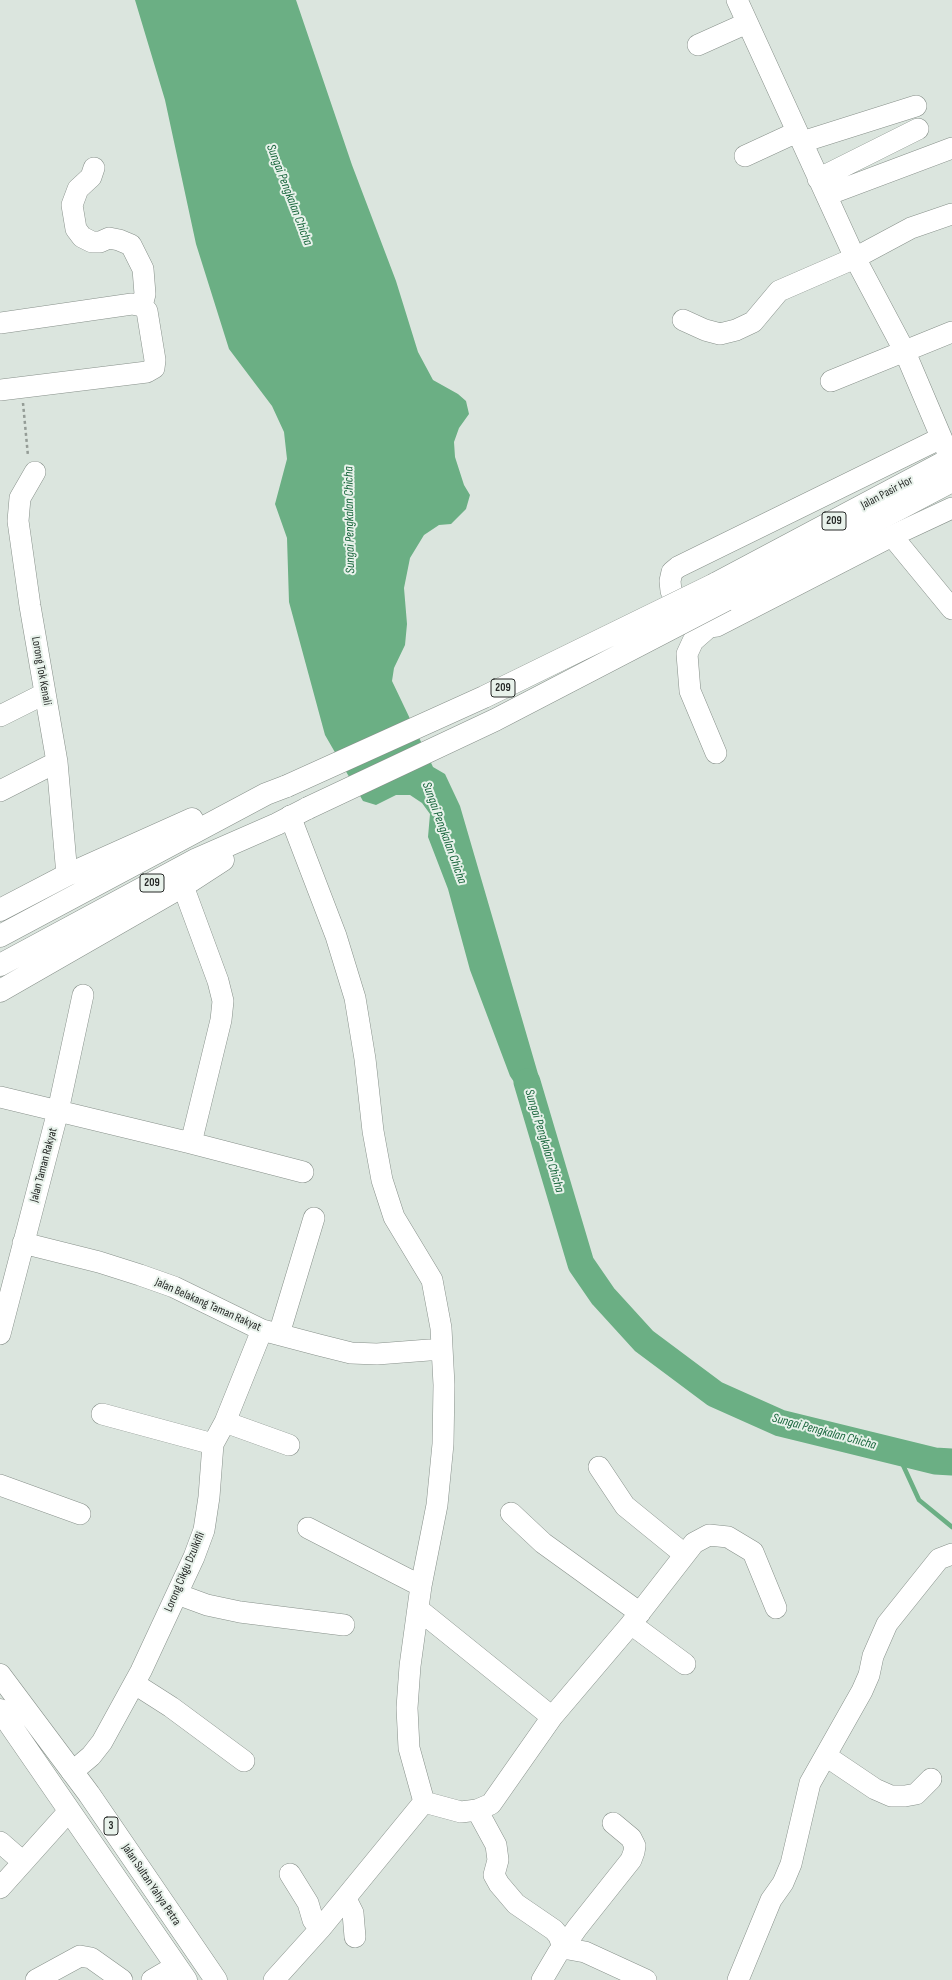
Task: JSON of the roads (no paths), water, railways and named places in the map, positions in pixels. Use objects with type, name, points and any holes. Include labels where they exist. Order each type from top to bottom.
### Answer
[{"type":"main road","name":"Jalan Pasir Hor","points":[[721,592],[951,458]]},
{"type":"main road","name":"Jalan Pasir Hor","points":[[721,592],[952,481]]},
{"type":"main road","name":"209","points":[[0,936],[266,794],[287,786],[721,592]]},
{"type":"main road","name":"209","points":[[0,965],[197,859],[495,720],[721,592]]},
{"type":"main road","points":[[0,910],[67,875],[183,823],[266,794]]},
{"type":"main road","points":[[0,991],[183,886],[292,816]]},
{"type":"main road","name":"Jalan Sultan Yahya Petra","points":[[0,1675],[89,1794],[216,1980]]},
{"type":"main road","name":"Jalan Sultan Yahya Petra","points":[[2,1715],[181,1973]]},
{"type":"main road","points":[[73,1816],[86,1822],[92,1816],[89,1794]]},
{"type":"street","points":[[737,0],[822,187],[856,258],[905,352],[941,438],[951,458]]},
{"type":"street","points":[[698,45],[747,23]]},
{"type":"street","points":[[745,156],[799,137],[916,106]]},
{"type":"street","points":[[822,187],[918,129]]},
{"type":"street","points":[[822,187],[952,148]]},
{"type":"street","points":[[94,168],[91,177],[78,189],[72,205],[76,229],[82,237],[92,242],[100,242],[108,238],[119,240],[131,245],[143,269],[145,294],[142,306]]},
{"type":"street","points":[[683,320],[705,330],[720,334],[736,330],[753,322],[779,291],[856,258],[911,228],[952,214]]},
{"type":"street","points":[[0,323],[132,304],[142,306],[147,312],[155,360],[154,368],[147,372],[0,390]]},
{"type":"street","points":[[831,381],[952,332]]},
{"type":"street","points":[[709,628],[701,626],[694,620],[671,591],[670,581],[672,572],[678,567],[941,438]]},
{"type":"street","name":"Lorong Tok Kenali","points":[[35,472],[20,498],[18,521],[44,694],[57,762],[67,875]]},
{"type":"street","points":[[716,754],[690,691],[686,654],[693,641],[709,628],[717,626],[892,536],[952,508]]},
{"type":"street","points":[[892,536],[952,609]]},
{"type":"street","points":[[0,716],[44,694]]},
{"type":"street","points":[[0,791],[57,762]]},
{"type":"street","points":[[292,816],[336,936],[355,998],[365,1059],[373,1131],[382,1180],[394,1217],[432,1280],[441,1328],[444,1385],[443,1444],[437,1505],[421,1586],[410,1666],[407,1708],[409,1748],[424,1802]]},
{"type":"street","points":[[183,886],[218,981],[222,1001],[220,1020],[190,1143]]},
{"type":"street","name":"Jalan Taman Rakyat","points":[[0,1334],[58,1111],[83,995]]},
{"type":"street","points":[[0,1097],[303,1172]]},
{"type":"street","name":"Lorong Cikgu Dzulkifli","points":[[72,1772],[91,1756],[102,1742],[135,1684],[177,1594],[204,1530],[209,1497],[213,1444],[270,1332],[314,1218]]},
{"type":"street","name":"Jalan Belakang Taman Rakyat","points":[[23,1243],[99,1262],[174,1287],[270,1332],[351,1352],[377,1354],[442,1349]]},
{"type":"street","points":[[102,1414],[213,1444]]},
{"type":"street","points":[[225,1422],[289,1445]]},
{"type":"street","points":[[599,1467],[625,1506],[684,1554]]},
{"type":"street","points":[[0,1485],[80,1514]]},
{"type":"street","points":[[511,1513],[543,1543],[635,1618],[685,1664]]},
{"type":"street","points":[[308,1528],[421,1586]]},
{"type":"street","points":[[424,1802],[461,1812],[477,1810],[491,1804],[552,1717],[635,1618],[694,1543],[709,1535],[728,1537],[753,1552],[776,1608]]},
{"type":"street","points":[[738,1980],[771,1900],[783,1883],[791,1864],[810,1783],[862,1691],[869,1675],[873,1656],[887,1624],[939,1559],[952,1554]]},
{"type":"street","points":[[177,1594],[207,1605],[240,1612],[344,1625]]},
{"type":"street","points":[[418,1609],[552,1717]]},
{"type":"street","points":[[135,1684],[171,1707],[244,1762]]},
{"type":"street","points":[[826,1756],[875,1789],[890,1796],[916,1794],[931,1779]]},
{"type":"street","points":[[274,1980],[346,1899],[424,1802]]},
{"type":"street","points":[[477,1810],[496,1845],[498,1860],[494,1875],[499,1884],[516,1904],[554,1930],[559,1936],[563,1948]]},
{"type":"street","points":[[0,1888],[23,1862],[73,1816]]},
{"type":"street","points":[[542,1980],[558,1953],[631,1860],[635,1846],[631,1838],[613,1823]]},
{"type":"street","points":[[0,1842],[23,1862]]},
{"type":"street","points":[[290,1874],[308,1903],[313,1920],[320,1929]]},
{"type":"street","points":[[346,1899],[353,1913],[355,1937]]},
{"type":"street","points":[[563,1948],[585,1952],[646,1980]]},
{"type":"street","points":[[38,1979],[80,1956],[91,1958],[122,1980]]},
{"type":"street","points":[[152,1980],[181,1973]]},
{"type":"water","points":[[135,0],[296,0],[352,165],[396,281],[418,352],[433,380],[458,394],[466,401],[469,414],[459,428],[454,442],[455,457],[464,485],[470,495],[466,509],[451,524],[439,525],[424,535],[410,558],[404,588],[407,624],[405,645],[394,668],[392,681],[433,767],[445,774],[460,806],[543,1091],[540,1121],[510,1076],[470,970],[448,889],[428,837],[430,814],[422,803],[410,795],[396,795],[376,805],[363,801],[325,735],[289,602],[287,538],[275,504],[287,459],[284,432],[272,406],[229,349],[196,244],[165,100]]},
{"type":"waterway","name":"Sungai Pengkalan Chicha","points":[[527,1082],[581,1264],[603,1296],[644,1341],[715,1394],[780,1423],[935,1461],[952,1462]]},
{"type":"waterway","points":[[897,1452],[919,1500],[952,1527]]}]
